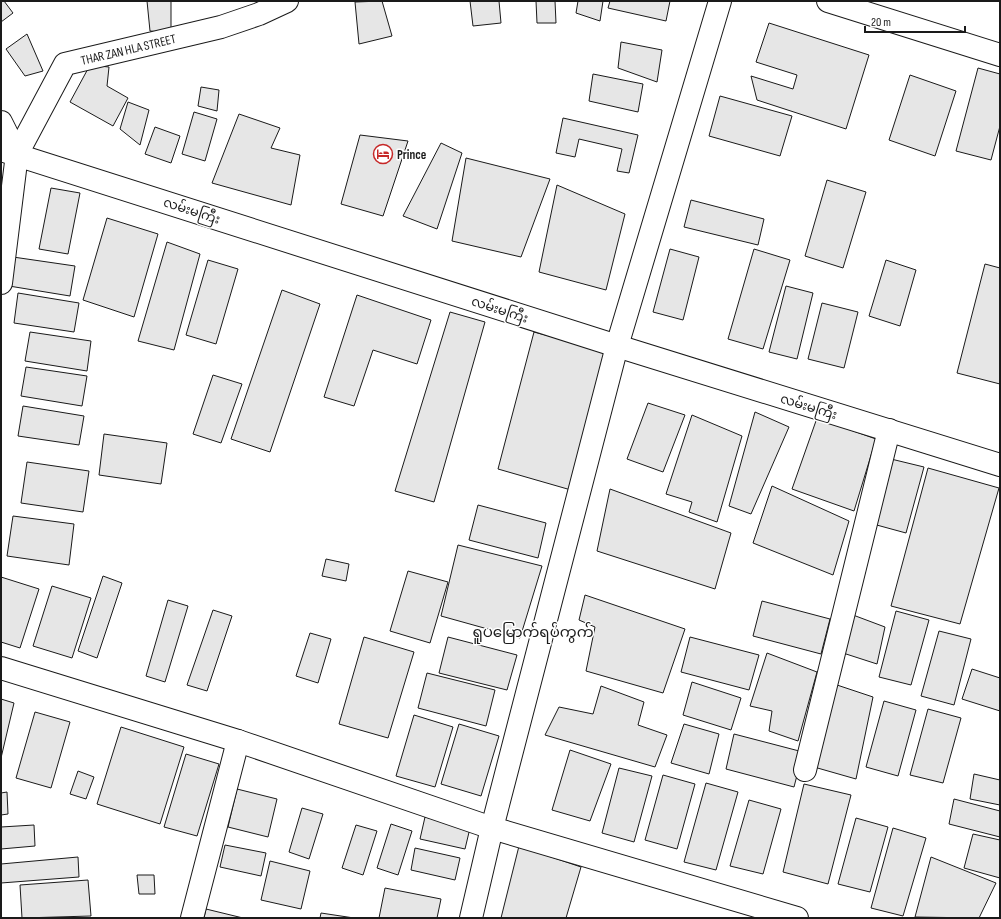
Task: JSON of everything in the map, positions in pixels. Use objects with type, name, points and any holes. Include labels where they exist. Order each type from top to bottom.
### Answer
[{"type":"street","name":"THAR ZAN HLA STREET","points":[[9,152],[65,64],[221,27],[257,7],[287,1]]},
{"type":"street","points":[[471,918],[492,828],[617,346],[720,1]]},
{"type":"street","points":[[828,1],[1000,55]]},
{"type":"street","points":[[1,122],[9,152],[1,283]]},
{"type":"street","name":"လမ်းမကြီး","points":[[9,152],[617,346],[1000,465]]},
{"type":"street","points":[[805,770],[889,430]]},
{"type":"street","points":[[1,668],[238,741],[492,828],[773,915],[797,918]]},
{"type":"street","points":[[192,918],[238,741]]},
{"type":"building","points":[[1,1],[4,1],[13,13],[1,22]]},
{"type":"building","points":[[147,1],[171,1],[171,33],[150,31]]},
{"type":"building","points":[[382,1],[392,36],[359,44],[355,2]]},
{"type":"building","points":[[470,1],[499,1],[501,23],[473,26]]},
{"type":"building","points":[[536,1],[555,1],[556,23],[537,23]]},
{"type":"building","points":[[578,1],[603,1],[600,21],[576,13]]},
{"type":"building","points":[[610,1],[670,1],[666,21],[608,8]]},
{"type":"building","points":[[769,23],[869,55],[846,129],[757,100],[751,76],[793,89],[797,75],[756,62]]},
{"type":"building","points":[[27,34],[43,71],[25,76],[6,49]]},
{"type":"building","points":[[621,42],[662,50],[657,82],[618,68]]},
{"type":"building","points":[[90,65],[109,67],[107,86],[128,98],[113,126],[70,102]]},
{"type":"building","points":[[978,68],[1000,74],[1000,126],[991,160],[956,151]]},
{"type":"building","points":[[593,74],[643,84],[638,112],[589,101]]},
{"type":"building","points":[[910,75],[956,91],[935,156],[889,140]]},
{"type":"building","points":[[201,87],[219,90],[217,111],[198,106]]},
{"type":"building","points":[[720,96],[792,116],[780,156],[709,136]]},
{"type":"building","points":[[128,102],[149,110],[140,145],[120,129]]},
{"type":"building","points":[[194,112],[217,119],[205,161],[182,154]]},
{"type":"building","points":[[239,114],[280,128],[271,148],[300,155],[291,205],[212,183]]},
{"type":"building","points":[[563,118],[638,135],[629,173],[617,171],[622,149],[579,139],[575,157],[556,153]]},
{"type":"building","points":[[155,127],[180,136],[171,163],[145,154]]},
{"type":"building","points":[[360,135],[408,141],[383,216],[341,204]]},
{"type":"building","points":[[441,143],[462,153],[437,229],[403,216]]},
{"type":"building","points":[[466,158],[550,179],[521,257],[452,241]]},
{"type":"building","points":[[827,180],[866,192],[843,268],[805,256]]},
{"type":"building","points":[[557,185],[625,214],[606,290],[539,272]]},
{"type":"building","points":[[51,188],[80,193],[68,254],[39,249]]},
{"type":"building","points":[[691,200],[764,219],[758,245],[684,227]]},
{"type":"building","points":[[107,218],[158,234],[134,317],[83,300]]},
{"type":"building","points":[[167,242],[200,254],[174,350],[138,341]]},
{"type":"building","points":[[670,249],[699,257],[683,320],[653,312]]},
{"type":"building","points":[[754,249],[790,260],[763,349],[728,339]]},
{"type":"building","points":[[13,257],[75,266],[70,296],[9,286]]},
{"type":"building","points":[[208,260],[238,269],[216,344],[186,335]]},
{"type":"building","points":[[886,260],[916,270],[900,326],[869,316]]},
{"type":"building","points":[[985,264],[1000,268],[1000,384],[957,373]]},
{"type":"building","points":[[786,286],[813,293],[797,359],[769,352]]},
{"type":"building","points":[[282,290],[320,304],[270,452],[231,439]]},
{"type":"building","points":[[18,293],[79,303],[74,332],[14,323]]},
{"type":"building","points":[[357,295],[431,320],[417,364],[373,350],[354,406],[324,397]]},
{"type":"building","points":[[822,303],[858,312],[844,368],[808,359]]},
{"type":"building","points":[[450,312],[485,322],[434,502],[395,491]]},
{"type":"building","points":[[30,332],[91,341],[87,371],[25,361]]},
{"type":"building","points":[[534,332],[610,352],[571,490],[498,469]]},
{"type":"building","points":[[26,367],[87,376],[82,406],[21,396]]},
{"type":"building","points":[[213,375],[242,384],[221,443],[193,434]]},
{"type":"building","points":[[648,403],[685,415],[663,472],[627,459]]},
{"type":"building","points":[[23,406],[84,416],[79,445],[18,436]]},
{"type":"building","points":[[755,412],[789,427],[751,514],[729,506]]},
{"type":"building","points":[[692,415],[742,436],[717,522],[689,512],[692,502],[666,494]]},
{"type":"building","points":[[817,418],[876,439],[854,511],[792,489]]},
{"type":"building","points":[[104,434],[167,443],[161,484],[99,475]]},
{"type":"building","points":[[891,459],[924,467],[906,533],[873,524]]},
{"type":"building","points":[[27,462],[89,471],[83,512],[21,503]]},
{"type":"building","points":[[928,468],[999,488],[960,624],[891,606]]},
{"type":"building","points":[[772,486],[849,521],[833,575],[753,543]]},
{"type":"building","points":[[610,489],[731,533],[715,589],[597,551]]},
{"type":"building","points":[[478,505],[546,523],[538,558],[469,540]]},
{"type":"building","points":[[13,516],[74,524],[69,565],[7,556]]},
{"type":"building","points":[[458,545],[542,566],[520,638],[441,616]]},
{"type":"building","points":[[326,559],[349,564],[346,581],[322,576]]},
{"type":"building","points":[[408,571],[448,582],[430,643],[390,631]]},
{"type":"building","points":[[103,576],[122,583],[97,658],[78,651]]},
{"type":"building","points":[[1,577],[39,589],[20,648],[1,642]]},
{"type":"building","points":[[52,586],[91,598],[72,658],[33,646]]},
{"type":"building","points":[[585,595],[685,629],[663,693],[586,671],[595,627],[579,620]]},
{"type":"building","points":[[168,600],[188,606],[165,682],[146,676]]},
{"type":"building","points":[[762,601],[830,619],[821,654],[753,636]]},
{"type":"building","points":[[213,610],[232,616],[207,691],[187,685]]},
{"type":"building","points":[[896,611],[929,620],[911,685],[879,677]]},
{"type":"building","points":[[853,615],[885,627],[877,664],[843,653]]},
{"type":"building","points":[[939,631],[971,639],[954,705],[921,696]]},
{"type":"building","points":[[310,633],[331,639],[318,683],[296,676]]},
{"type":"building","points":[[364,637],[414,652],[388,738],[339,724]]},
{"type":"building","points":[[448,637],[517,655],[507,690],[439,673]]},
{"type":"building","points":[[690,637],[759,655],[749,690],[681,672]]},
{"type":"building","points":[[767,653],[817,672],[798,741],[769,731],[772,711],[750,706]]},
{"type":"building","points":[[972,669],[1000,678],[1000,711],[962,699]]},
{"type":"building","points":[[427,673],[495,690],[486,726],[418,708]]},
{"type":"building","points":[[692,682],[741,698],[731,730],[683,715]]},
{"type":"building","points":[[834,684],[873,697],[856,779],[814,767]]},
{"type":"building","points":[[601,686],[644,702],[638,725],[667,735],[655,767],[545,735],[559,707],[593,714]]},
{"type":"building","points":[[1,699],[14,703],[1,758]]},
{"type":"building","points":[[884,701],[916,710],[898,776],[866,767]]},
{"type":"building","points":[[928,709],[961,718],[943,783],[910,775]]},
{"type":"building","points":[[35,712],[70,722],[51,788],[16,778]]},
{"type":"building","points":[[414,715],[453,727],[435,787],[396,776]]},
{"type":"building","points":[[459,724],[499,736],[481,796],[441,784]]},
{"type":"building","points":[[684,724],[719,734],[709,774],[671,763]]},
{"type":"building","points":[[121,727],[184,747],[160,824],[97,804]]},
{"type":"building","points":[[734,734],[803,752],[794,787],[726,769]]},
{"type":"building","points":[[570,750],[611,764],[590,821],[552,810]]},
{"type":"building","points":[[186,754],[219,764],[197,836],[164,827]]},
{"type":"building","points":[[619,768],[652,776],[634,842],[602,833]]},
{"type":"building","points":[[78,771],[94,777],[86,799],[70,794]]},
{"type":"building","points":[[974,774],[1000,780],[1000,805],[970,799]]},
{"type":"building","points":[[663,775],[695,784],[677,849],[645,840]]},
{"type":"building","points":[[706,783],[738,792],[716,870],[684,862]]},
{"type":"building","points":[[804,784],[851,795],[828,884],[783,872]]},
{"type":"building","points":[[237,789],[277,799],[268,837],[228,827]]},
{"type":"building","points":[[7,792],[8,814],[1,815],[1,793]]},
{"type":"building","points":[[954,799],[1000,811],[1000,837],[949,824]]},
{"type":"building","points":[[749,800],[781,809],[763,874],[730,866]]},
{"type":"building","points":[[302,808],[323,814],[309,859],[289,852]]},
{"type":"building","points":[[425,817],[470,828],[465,849],[420,839]]},
{"type":"building","points":[[856,818],[888,827],[870,892],[838,884]]},
{"type":"building","points":[[391,824],[412,831],[398,875],[377,868]]},
{"type":"building","points":[[34,825],[35,846],[1,849],[1,827]]},
{"type":"building","points":[[356,825],[377,831],[363,875],[342,868]]},
{"type":"building","points":[[893,828],[926,838],[903,916],[871,908]]},
{"type":"building","points":[[973,834],[1000,840],[1000,878],[964,868]]},
{"type":"building","points":[[225,845],[266,853],[261,876],[220,867]]},
{"type":"building","points":[[519,846],[581,867],[566,918],[501,918]]},
{"type":"building","points":[[415,848],[460,858],[455,880],[411,870]]},
{"type":"building","points":[[78,857],[79,877],[1,883],[1,864]]},
{"type":"building","points":[[931,857],[996,883],[979,918],[915,917]]},
{"type":"building","points":[[270,861],[310,871],[301,909],[261,900]]},
{"type":"building","points":[[137,875],[154,875],[155,894],[139,894]]},
{"type":"building","points":[[88,880],[91,916],[22,918],[20,885]]},
{"type":"building","points":[[385,888],[441,899],[437,918],[379,918]]},
{"type":"building","points":[[206,909],[243,918],[204,918]]},
{"type":"building","points":[[321,913],[354,918],[320,918]]},
{"type":"place","name":"Prince","points":[[383,154]]},
{"type":"district","name":"ရူပမြောက်ရပ်ကွက်","points":[[533,632]]}]
